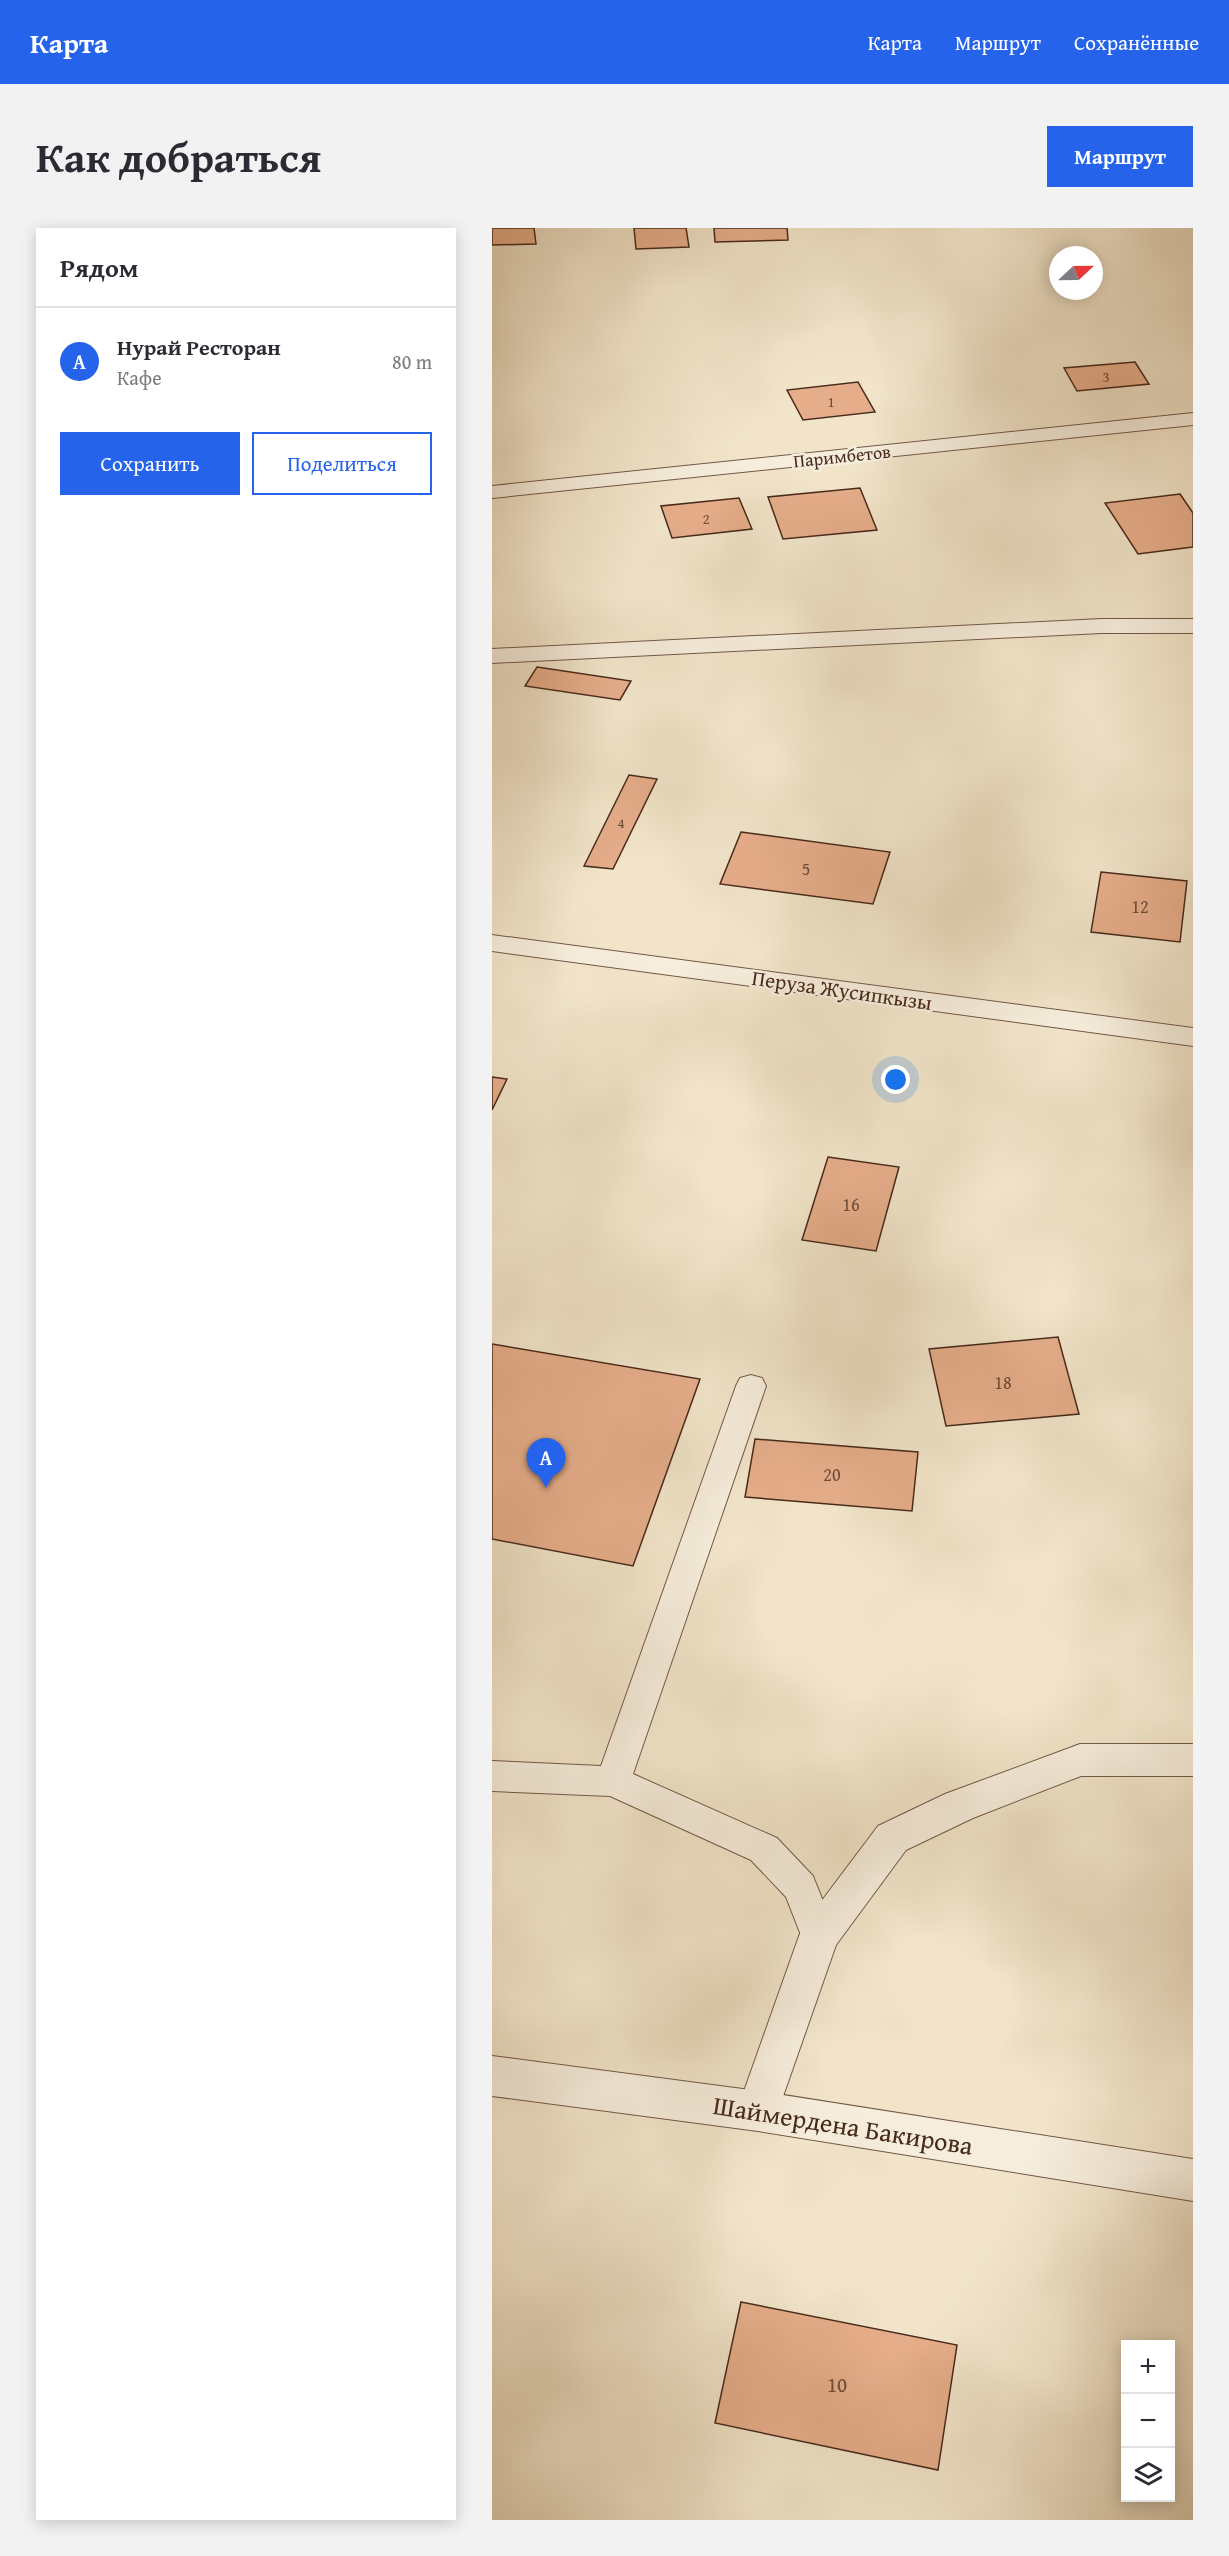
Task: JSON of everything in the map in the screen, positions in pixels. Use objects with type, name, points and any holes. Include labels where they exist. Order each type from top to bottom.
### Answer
[{"type":"street","name":"Паримбетов","points":[[492,492],[1193,419]]},
{"type":"street","points":[[492,656],[1089,626],[1193,626]]},
{"type":"street","name":"Перуза Жусипкызы","points":[[492,943],[1193,1037]]},
{"type":"street","points":[[758,2111],[819,1936],[892,1838],[959,1806],[1080,1760],[1193,1760]]},
{"type":"street","name":"Шаймердена Бакирова","points":[[492,2076],[758,2111],[1193,2180]]},
{"type":"lane","points":[[613,1781],[751,1386]]},
{"type":"lane","points":[[492,1776],[613,1781],[764,1850],[801,1887],[819,1936]]},
{"type":"building","points":[[492,228],[534,228],[536,244],[492,245]]},
{"type":"building","points":[[634,228],[686,228],[689,247],[636,249]]},
{"type":"building","points":[[714,228],[787,228],[788,240],[715,242]]},
{"type":"building","points":[[1135,362],[1149,384],[1077,391],[1064,368]]},
{"type":"building","points":[[858,382],[875,412],[803,420],[787,390]]},
{"type":"building","points":[[860,488],[877,530],[783,539],[768,497]]},
{"type":"building","points":[[1180,494],[1193,513],[1193,547],[1138,554],[1105,503]]},
{"type":"building","points":[[739,498],[752,529],[672,538],[661,506]]},
{"type":"building","points":[[537,667],[631,681],[620,700],[525,686]]},
{"type":"building","points":[[629,775],[657,779],[613,869],[584,866]]},
{"type":"building","points":[[741,832],[890,852],[873,904],[720,884]]},
{"type":"building","points":[[1101,872],[1187,881],[1180,942],[1091,932]]},
{"type":"building","points":[[492,1077],[507,1079],[492,1110]]},
{"type":"building","points":[[828,1157],[899,1167],[876,1251],[802,1240]]},
{"type":"building","points":[[1058,1337],[1079,1414],[946,1426],[929,1349]]},
{"type":"building","points":[[492,1344],[700,1379],[633,1566],[492,1539]]},
{"type":"building","points":[[755,1439],[918,1452],[912,1511],[745,1497]]},
{"type":"building","points":[[741,2302],[957,2345],[938,2470],[715,2423]]},
{"type":"place","name":"Нурай Ресторан","points":[[546,1488]]}]
